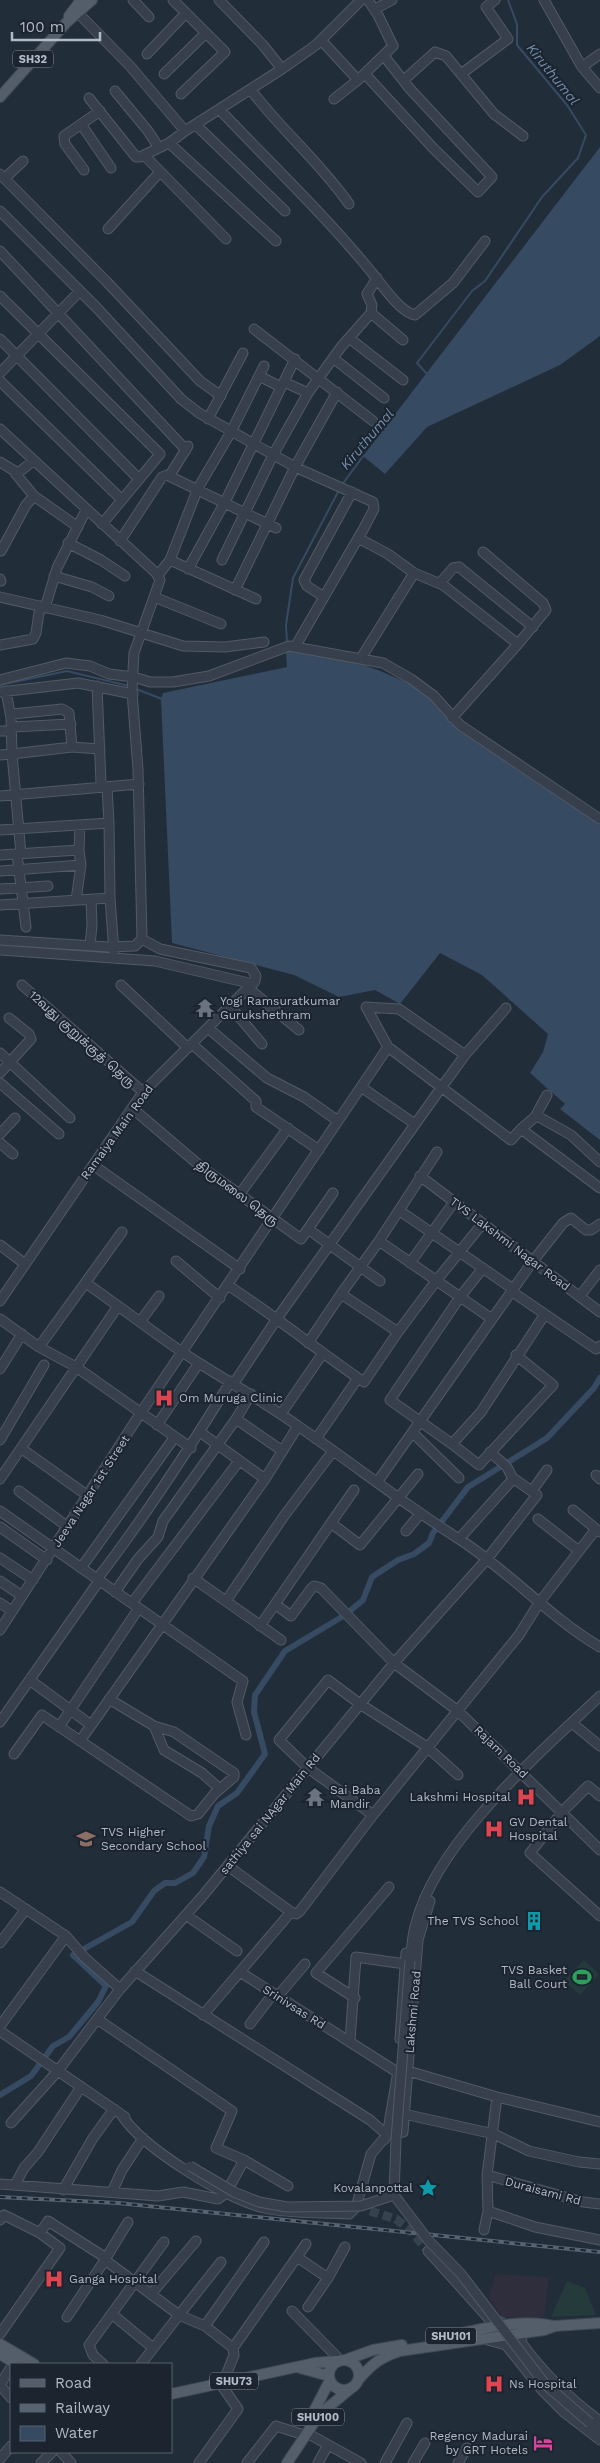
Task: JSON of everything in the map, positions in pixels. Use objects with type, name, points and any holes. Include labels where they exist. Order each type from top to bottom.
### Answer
[{"type":"main road","name":"SH32","points":[[67,22],[74,8],[81,0]]},
{"type":"main road","name":"SH32","points":[[0,97],[67,22],[92,0]]},
{"type":"main road","name":"SHU101","points":[[341,2360],[373,2350],[505,2325],[541,2323],[556,2326]]},
{"type":"main road","name":"SHU101","points":[[348,2390],[372,2364],[391,2354],[482,2338],[517,2337],[527,2332],[556,2326],[600,2323]]},
{"type":"main road","points":[[0,2344],[15,2363]]},
{"type":"main road","points":[[0,2354],[15,2363]]},
{"type":"main road","name":"SHU73","points":[[172,2394],[296,2368],[315,2362],[341,2360]]},
{"type":"main road","points":[[348,2390],[336,2387],[329,2378],[330,2368],[341,2360],[359,2369],[359,2380]]},
{"type":"main road","name":"SHU73","points":[[296,2368],[306,2368],[329,2378]]},
{"type":"main road","name":"SHU100","points":[[287,2463],[319,2404],[329,2378]]},
{"type":"main road","name":"SHU100","points":[[304,2434],[319,2414],[348,2390]]},
{"type":"street","points":[[133,0],[150,17]]},
{"type":"street","points":[[174,0],[225,52],[181,94]]},
{"type":"street","points":[[219,0],[256,38],[282,69]]},
{"type":"street","points":[[89,98],[133,154],[138,157],[144,155],[169,143],[282,69],[320,40],[361,0]]},
{"type":"street","points":[[334,99],[394,46],[368,0]]},
{"type":"street","points":[[374,9],[392,0]]},
{"type":"street","points":[[461,74],[508,39],[486,7],[495,0]]},
{"type":"street","points":[[544,0],[582,67],[600,88]]},
{"type":"street","points":[[78,13],[130,66],[186,131]]},
{"type":"street","points":[[147,54],[186,13]]},
{"type":"street","points":[[164,74],[206,33]]},
{"type":"street","points":[[320,40],[361,77],[478,192],[492,177],[384,56]]},
{"type":"street","points":[[404,80],[435,52],[446,56],[494,114],[523,136]]},
{"type":"street","points":[[582,67],[600,54]]},
{"type":"street","points":[[251,90],[271,116],[333,181],[349,204]]},
{"type":"street","points":[[115,92],[148,131],[159,148]]},
{"type":"street","points":[[220,110],[357,254],[400,306],[409,314],[415,315],[453,283],[485,242]]},
{"type":"street","points":[[84,170],[64,139],[66,134],[100,112]]},
{"type":"street","points":[[81,124],[111,168]]},
{"type":"street","points":[[196,124],[285,211]]},
{"type":"street","points":[[169,143],[276,241]]},
{"type":"street","points":[[144,155],[159,173],[226,239]]},
{"type":"street","points":[[23,160],[2,176],[106,281],[200,381],[220,396]]},
{"type":"street","points":[[108,229],[159,173]]},
{"type":"street","points":[[0,211],[182,399],[208,419],[295,467],[371,500],[374,506],[358,538],[324,597],[289,647]]},
{"type":"street","points":[[0,251],[187,448],[170,475]]},
{"type":"street","points":[[222,560],[273,455],[308,393],[333,358],[371,313],[372,305],[367,294],[376,278]]},
{"type":"street","points":[[0,373],[80,292]]},
{"type":"street","points":[[0,296],[160,454],[102,524]]},
{"type":"street","points":[[371,313],[403,340]]},
{"type":"street","points":[[254,329],[319,377],[373,422]]},
{"type":"street","points":[[349,338],[403,380]]},
{"type":"street","points":[[0,339],[139,479]]},
{"type":"street","points":[[208,419],[243,353]]},
{"type":"street","points":[[333,358],[384,398]]},
{"type":"street","points":[[188,568],[225,502],[295,359]]},
{"type":"street","points":[[158,575],[170,560],[198,488],[231,432],[264,366]]},
{"type":"street","points":[[259,376],[308,393]]},
{"type":"street","points":[[0,381],[122,500]]},
{"type":"street","points":[[235,590],[295,467],[337,392]]},
{"type":"street","points":[[0,429],[158,575],[160,580],[134,653],[133,686],[139,782],[142,940]]},
{"type":"street","points":[[15,473],[20,472],[33,461]]},
{"type":"street","points":[[0,462],[15,473],[34,496],[78,527]]},
{"type":"street","points":[[120,541],[162,477],[170,475],[276,528]]},
{"type":"street","points":[[324,597],[307,586],[304,580],[352,492]]},
{"type":"street","points":[[1,552],[26,505],[34,496]]},
{"type":"street","points":[[0,645],[33,638],[54,576],[68,543],[86,510]]},
{"type":"street","points":[[358,538],[388,554],[414,573],[440,583],[518,644]]},
{"type":"street","points":[[68,543],[101,560],[125,576]]},
{"type":"street","points":[[452,718],[545,612],[546,606],[483,552]]},
{"type":"street","points":[[170,560],[256,599]]},
{"type":"street","points":[[440,583],[453,568],[459,567],[533,627]]},
{"type":"street","points":[[361,658],[414,573]]},
{"type":"street","points":[[54,576],[92,587],[109,596]]},
{"type":"street","points":[[0,597],[100,620],[183,646],[225,647],[264,642]]},
{"type":"street","points":[[154,597],[222,624]]},
{"type":"street","points":[[26,927],[18,870],[19,829],[12,754],[11,718],[3,691],[78,683],[96,686],[133,686],[150,682],[173,682],[209,676],[289,647],[361,658],[383,663],[411,678],[434,696],[452,718],[600,819]]},
{"type":"street","points":[[0,680],[66,664],[90,666],[133,686]]},
{"type":"street","points":[[96,686],[100,749],[109,823],[110,898],[114,952]]},
{"type":"street","points":[[11,718],[15,713],[62,708],[68,713],[72,747]]},
{"type":"street","points":[[0,731],[70,724]]},
{"type":"street","points":[[0,755],[72,747],[100,749]]},
{"type":"street","points":[[0,791],[16,792],[139,782]]},
{"type":"street","points":[[0,796],[16,792]]},
{"type":"street","points":[[0,830],[109,823]]},
{"type":"street","points":[[76,900],[81,865],[80,825]]},
{"type":"street","points":[[0,855],[80,850]]},
{"type":"street","points":[[0,871],[81,865]]},
{"type":"street","points":[[0,889],[48,886]]},
{"type":"street","points":[[0,905],[110,898]]},
{"type":"street","points":[[90,946],[92,926],[91,899]]},
{"type":"street","points":[[0,940],[18,947]]},
{"type":"street","points":[[0,950],[18,947],[114,952],[134,946],[142,940]]},
{"type":"street","points":[[142,940],[160,949],[251,968],[253,982]]},
{"type":"street","points":[[48,949],[90,946],[253,982],[299,1030]]},
{"type":"street","name":"Ramaiya Main Road","points":[[0,1301],[143,1092],[253,982]]},
{"type":"street","name":"12வது குறுக்குத் தெரு","points":[[22,985],[143,1092]]},
{"type":"street","points":[[121,985],[256,1101],[256,1107],[319,1150]]},
{"type":"street","points":[[230,1006],[262,1044]]},
{"type":"street","points":[[465,1055],[399,1009],[366,1007],[388,1047],[511,1140],[535,1117],[547,1095]]},
{"type":"street","points":[[0,1722],[31,1681],[98,1580],[191,1448],[232,1382],[465,1055],[506,1008]]},
{"type":"street","points":[[0,1073],[31,1039],[29,1034],[9,1018]]},
{"type":"street","points":[[208,1028],[268,1078],[304,1097],[338,1121]]},
{"type":"street","name":"Jeeva Nagar 1st Street","points":[[0,1630],[140,1414],[184,1353],[388,1047]]},
{"type":"street","points":[[0,1053],[70,1118]]},
{"type":"street","points":[[0,1083],[59,1134]]},
{"type":"street","points":[[361,1087],[415,1124]]},
{"type":"street","name":"திருமலை தெரு","points":[[132,1108],[272,1220],[301,1239],[308,1229]]},
{"type":"street","points":[[535,1117],[550,1121],[571,1135],[600,1162]]},
{"type":"street","points":[[0,1134],[14,1118]]},
{"type":"street","points":[[239,1195],[288,1128]]},
{"type":"street","points":[[521,1129],[600,1188]]},
{"type":"street","points":[[0,1142],[13,1154]]},
{"type":"street","points":[[308,1343],[400,1211],[420,1176],[437,1152]]},
{"type":"street","points":[[93,1165],[240,1269]]},
{"type":"street","name":"TVS Lakshmi Nagar Road","points":[[420,1176],[600,1312]]},
{"type":"street","points":[[332,1193],[308,1229],[380,1281]]},
{"type":"street","points":[[410,1263],[454,1202]]},
{"type":"street","points":[[400,1211],[596,1349],[600,1346]]},
{"type":"street","points":[[378,1481],[512,1290],[568,1218],[571,1218],[586,1230],[600,1224]]},
{"type":"street","points":[[228,1286],[278,1318],[308,1343],[364,1382],[436,1281],[483,1224]]},
{"type":"street","points":[[40,1347],[122,1232]]},
{"type":"street","points":[[379,1242],[492,1319]]},
{"type":"street","points":[[0,1245],[25,1264]]},
{"type":"street","points":[[176,1261],[220,1298]]},
{"type":"street","points":[[483,1268],[460,1297],[390,1400],[420,1420],[479,1465],[553,1385],[516,1356]]},
{"type":"street","points":[[580,1296],[600,1270]]},
{"type":"street","points":[[86,1283],[184,1353],[251,1394],[333,1452],[378,1481],[432,1523],[487,1559],[539,1603],[584,1638],[600,1647]]},
{"type":"street","points":[[341,1294],[398,1332]]},
{"type":"street","points":[[140,1322],[159,1296]]},
{"type":"street","points":[[0,1479],[118,1306]]},
{"type":"street","points":[[452,1444],[481,1412],[545,1314]]},
{"type":"street","points":[[0,1319],[40,1347],[76,1367],[174,1438],[191,1448]]},
{"type":"street","points":[[0,1369],[22,1334]]},
{"type":"street","points":[[281,1414],[323,1353]]},
{"type":"street","points":[[157,1425],[199,1363]]},
{"type":"street","points":[[0,1440],[44,1365]]},
{"type":"street","points":[[316,1439],[358,1378]]},
{"type":"street","points":[[115,1592],[138,1559],[158,1537],[163,1521],[236,1419],[251,1394]]},
{"type":"street","points":[[236,1419],[281,1450]]},
{"type":"street","points":[[80,1741],[265,1478],[298,1426]]},
{"type":"street","points":[[200,1432],[217,1446],[265,1478]]},
{"type":"street","points":[[413,1433],[460,1478]]},
{"type":"street","points":[[81,1568],[174,1438]]},
{"type":"street","points":[[22,1449],[88,1496]]},
{"type":"street","points":[[226,1601],[284,1516],[333,1452]]},
{"type":"street","points":[[490,1452],[505,1464],[513,1478],[532,1491],[548,1470]]},
{"type":"street","points":[[59,1727],[136,1606],[239,1461]]},
{"type":"street","points":[[332,1524],[360,1545],[418,1474]]},
{"type":"street","points":[[459,1539],[513,1478]]},
{"type":"street","points":[[260,1626],[354,1490]]},
{"type":"street","points":[[20,1491],[68,1527]]},
{"type":"street","name":"sathiya sai NAgar Main Rd","points":[[11,2123],[57,2072],[120,1989],[228,1866],[394,1663],[487,1559],[537,1495],[532,1491]]},
{"type":"street","points":[[228,1866],[291,1912],[296,1914],[300,1911],[373,1815],[519,1635],[539,1603],[579,1551],[598,1530],[573,1510]]},
{"type":"street","points":[[0,1511],[243,1681],[237,1702],[246,1735]]},
{"type":"street","points":[[406,1531],[420,1514]]},
{"type":"street","points":[[538,1519],[579,1551]]},
{"type":"street","points":[[0,1528],[47,1560]]},
{"type":"street","points":[[0,1558],[33,1580]]},
{"type":"street","points":[[194,1578],[281,1640]]},
{"type":"street","points":[[0,1581],[22,1596]]},
{"type":"street","name":"Rajam Road","points":[[275,1604],[291,1616],[310,1589],[314,1586],[322,1588],[394,1663],[458,1711],[563,1811],[600,1850]]},
{"type":"street","points":[[0,1603],[12,1612]]},
{"type":"street","points":[[373,1815],[308,1768],[279,1740],[328,1680],[360,1704],[428,1746],[458,1775]]},
{"type":"street","points":[[31,1681],[91,1724]]},
{"type":"street","name":"Lakshmi Road","points":[[368,2185],[387,2135],[396,2086],[407,1962],[416,1923],[434,1878],[445,1858],[473,1824],[522,1772],[600,1696]]},
{"type":"street","points":[[14,1754],[42,1715],[191,1816],[198,1814],[220,1789],[233,1779],[234,1773],[174,1732],[154,1726],[109,1698]]},
{"type":"street","points":[[572,1723],[600,1746]]},
{"type":"street","points":[[154,1726],[164,1750],[202,1773],[220,1789]]},
{"type":"street","points":[[600,1796],[588,1786],[563,1811],[530,1853],[600,1916]]},
{"type":"street","name":"Lakshmi Road","points":[[387,2135],[403,2132],[418,1940],[434,1878]]},
{"type":"street","points":[[355,1998],[316,1973],[389,1887]]},
{"type":"street","points":[[0,1892],[66,1936],[84,1957],[120,1989]]},
{"type":"street","points":[[0,1943],[26,1909]]},
{"type":"street","points":[[203,2015],[291,1912]]},
{"type":"street","points":[[186,1915],[237,1951]]},
{"type":"street","points":[[0,2026],[66,1936]]},
{"type":"street","points":[[350,2041],[355,1998],[356,1957],[407,1962],[394,2195],[428,2240],[461,2274],[545,2384],[600,2432]]},
{"type":"street","points":[[250,2024],[305,1964]]},
{"type":"street","points":[[118,2112],[129,2127],[181,2166],[244,2202],[274,2209],[349,2214],[356,2207],[372,2154],[387,2135],[370,2120],[135,1971]]},
{"type":"street","name":"Srinivsas Rd","points":[[240,1972],[397,2072]]},
{"type":"street","points":[[96,2019],[232,2111],[216,2148],[244,2160],[288,2186]]},
{"type":"street","points":[[0,2031],[47,2066],[118,2112],[190,2166],[234,2192],[259,2202],[287,2206],[361,2206],[394,2195]]},
{"type":"street","points":[[408,2071],[497,2097],[600,2122]]},
{"type":"street","points":[[15,2185],[24,2168],[38,2152],[81,2087]]},
{"type":"street","points":[[484,2230],[488,2211],[487,2175],[494,2134],[497,2097]]},
{"type":"street","points":[[63,2190],[93,2138],[118,2112]]},
{"type":"street","points":[[404,2114],[494,2134],[529,2151],[579,2162],[600,2164]]},
{"type":"street","points":[[112,2192],[122,2170],[144,2138]]},
{"type":"street","points":[[0,2184],[158,2196],[183,2192],[218,2199],[226,2193],[244,2160]]},
{"type":"street","name":"Duraisami Rd","points":[[487,2175],[583,2202],[600,2204]]},
{"type":"street","points":[[488,2211],[535,2227],[600,2240]]},
{"type":"street","points":[[0,2220],[4,2215],[40,2233],[60,2248],[0,2334]]},
{"type":"street","points":[[40,2233],[48,2222],[105,2259],[180,2315],[204,2326],[233,2348]]},
{"type":"street","points":[[67,2317],[128,2222]]},
{"type":"street","points":[[151,2294],[196,2241]]},
{"type":"street","points":[[102,2363],[93,2355],[89,2345],[164,2242]]},
{"type":"street","points":[[204,2326],[264,2242]]},
{"type":"street","points":[[199,2463],[238,2409],[222,2383],[234,2355],[233,2348],[306,2244]]},
{"type":"street","points":[[308,2307],[328,2278],[345,2247]]},
{"type":"street","points":[[428,2251],[451,2274],[479,2310],[492,2322],[501,2322],[505,2325],[517,2337],[546,2375],[563,2392],[600,2421]]},
{"type":"street","points":[[297,2257],[328,2278]]},
{"type":"street","points":[[142,2363],[221,2262]]},
{"type":"street","points":[[466,2333],[481,2320],[479,2310]]},
{"type":"street","points":[[292,2311],[341,2360]]},
{"type":"street","points":[[112,2314],[154,2348]]},
{"type":"street","points":[[482,2338],[506,2345],[542,2390],[565,2413],[600,2440]]},
{"type":"street","points":[[10,2370],[0,2385],[10,2397]]},
{"type":"street","points":[[385,2463],[407,2423]]},
{"type":"street","points":[[248,2463],[276,2426],[304,2434],[361,2463]]},
{"type":"street","points":[[413,2463],[425,2443]]},
{"type":"street","points":[[318,2463],[328,2445]]},
{"type":"street","points":[[0,2459],[10,2447]]},
{"type":"street","points":[[458,2463],[467,2448]]},
{"type":"street","points":[[41,2463],[51,2453]]},
{"type":"street","points":[[62,2453],[71,2463]]},
{"type":"shaded area","points":[[495,2274],[549,2277],[544,2317],[502,2317],[489,2299]]},
{"type":"green space","name":"TVS Basket Ball Court","points":[[584,1960],[599,1974],[580,1995],[564,1981]]},
{"type":"green space","points":[[567,2281],[585,2288],[596,2315],[551,2317]]},
{"type":"water","points":[[600,147],[600,336],[560,365],[427,427],[385,474],[363,456]]},
{"type":"water","points":[[286,651],[337,656],[378,670],[424,690],[457,727],[600,823],[600,1140],[560,1109],[565,1104],[530,1073],[543,1052],[548,1034],[482,975],[440,953],[400,1004],[375,990],[339,997],[294,975],[172,943],[161,699],[163,693],[287,667]]},
{"type":"waterway","name":"Kiruthumal","points":[[427,374],[417,363],[472,291],[485,281],[542,197],[578,158],[586,135],[567,105],[517,45],[517,24],[508,0]]},
{"type":"waterway","name":"Kiruthumal","points":[[341,486],[364,455]]},
{"type":"waterway","name":"Kiruthumal","points":[[287,643],[286,625],[293,578],[339,490]]},
{"type":"waterway","name":"Kiruthumal","points":[[0,685],[67,671],[129,686]]},
{"type":"waterway","name":"Kiruthumal","points":[[136,689],[162,699]]},
{"type":"waterway","points":[[0,2095],[31,2076],[53,2046],[69,2037],[98,2002],[106,1986],[73,1955],[132,1922],[154,1891],[165,1883],[175,1883],[193,1873],[204,1857],[209,1826],[218,1806],[237,1793],[265,1754],[254,1712],[255,1695],[285,1651],[345,1615],[363,1600],[372,1577],[398,1560],[414,1554],[429,1543],[433,1533],[468,1487],[547,1438],[594,1388],[600,1378]]},
{"type":"tunnel","points":[[368,2185],[366,2202],[370,2211],[396,2219],[410,2230],[428,2251]]},
{"type":"railway","points":[[0,2197],[118,2203],[600,2252]]},
{"type":"place","name":"Yogi Ramsuratkumar Gurukshethram","points":[[205,1008]]},
{"type":"place","name":"Om Muruga Clinic","points":[[164,1398]]},
{"type":"place","name":"Sai Baba Mandir","points":[[315,1797]]},
{"type":"place","name":"Lakshmi Hospital","points":[[526,1797]]},
{"type":"place","name":"GV Dental Hospital","points":[[494,1829]]},
{"type":"place","name":"TVS Higher Secondary School","points":[[86,1839]]},
{"type":"place","name":"The TVS School","points":[[534,1921]]},
{"type":"place","name":"TVS Basket Ball Court","points":[[582,1977]]},
{"type":"place","name":"Kovalanpottal","points":[[428,2188]]},
{"type":"place","name":"Ganga Hospital","points":[[54,2279]]},
{"type":"place","name":"Ns Hospital","points":[[494,2384]]},
{"type":"place","name":"Regency Madurai by GRT Hotels","points":[[543,2443]]}]
